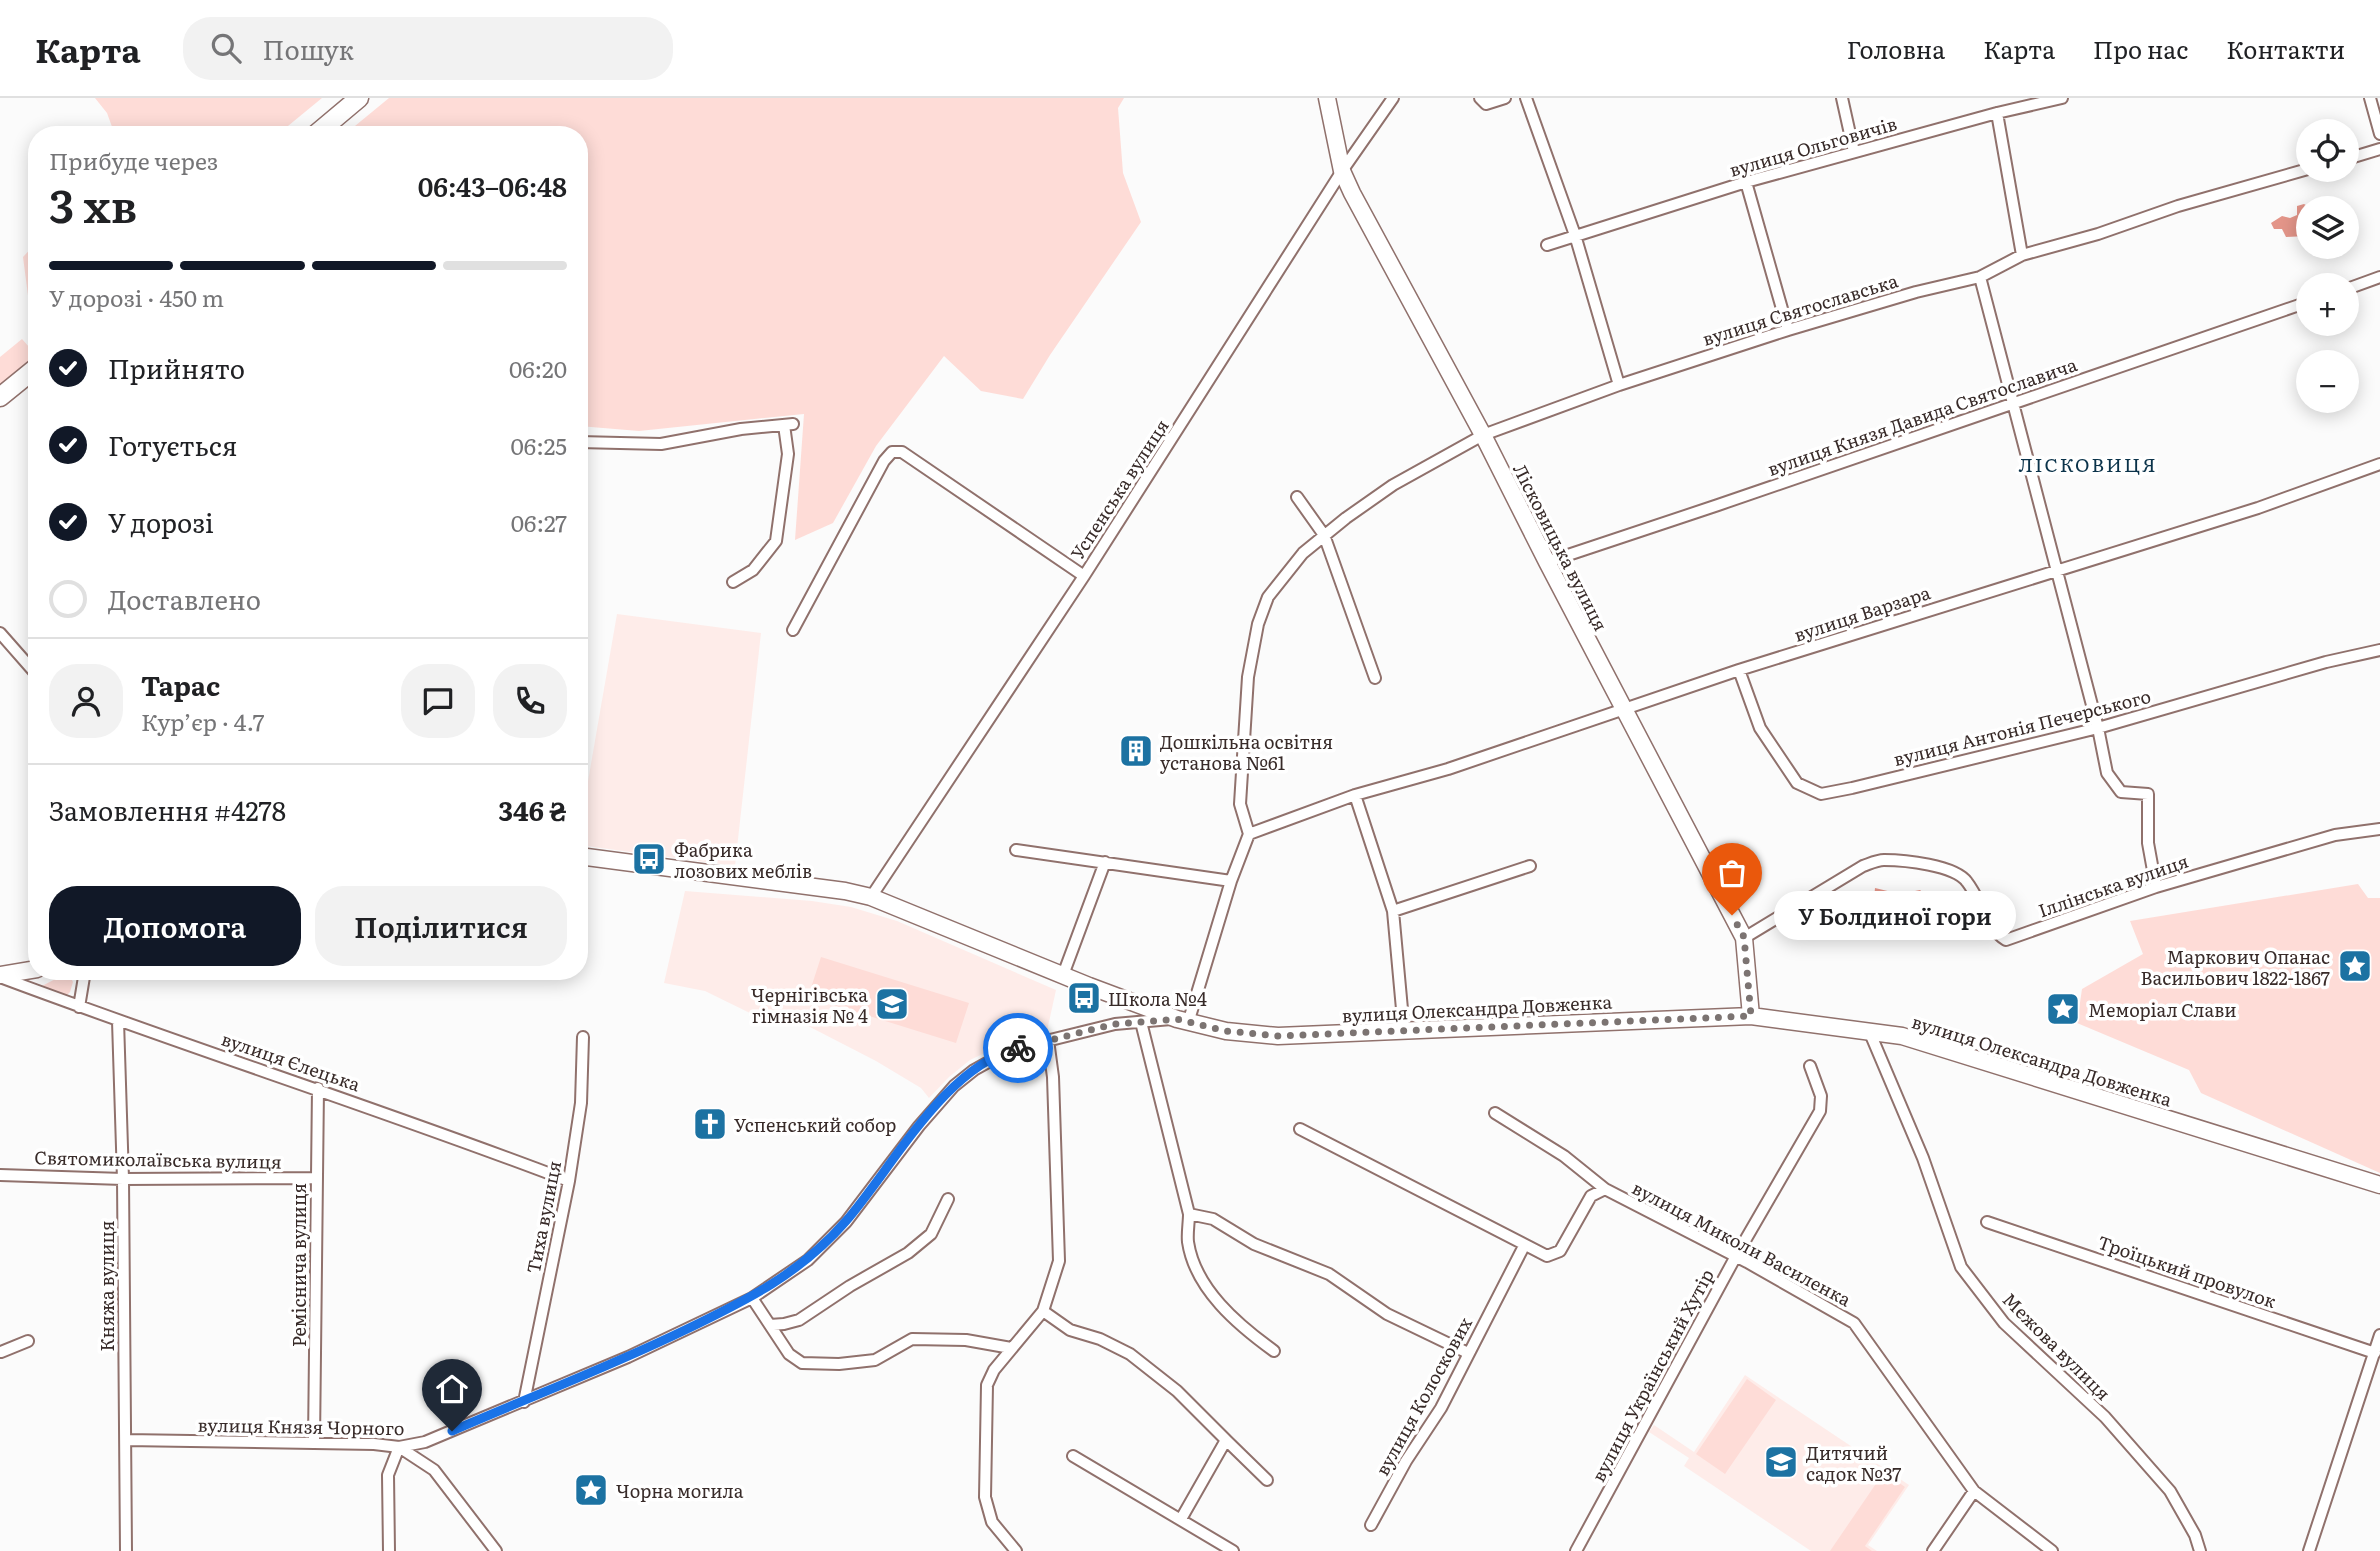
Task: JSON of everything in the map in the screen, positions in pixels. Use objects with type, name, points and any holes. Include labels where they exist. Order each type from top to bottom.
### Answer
[{"type":"main road","points":[[326,126],[359,98]]},
{"type":"main road","name":"Лісковицька вулиця","points":[[1326,98],[1342,171],[1413,309],[1483,435],[1623,709],[1744,937],[1751,1016]]},
{"type":"main road","points":[[0,397],[28,374]]},
{"type":"main road","name":"вулиця Олександра Довженка","points":[[588,857],[845,891],[871,897],[1182,1021],[1226,1031],[1278,1036],[1751,1016],[1902,1036],[2380,1185]]},
{"type":"main road","points":[[0,976],[28,971]]},
{"type":"street","name":"Успенська вулиця","points":[[871,897],[1084,576],[1342,171],[1393,98]]},
{"type":"street","points":[[1480,98],[1486,104],[1505,98]]},
{"type":"street","points":[[1526,98],[1575,235],[1619,385]]},
{"type":"street","points":[[1842,98],[1854,152]]},
{"type":"street","name":"вулиця Ольговичів","points":[[1547,245],[1746,182],[1997,113],[2062,98]]},
{"type":"street","points":[[2370,98],[2380,134]]},
{"type":"street","points":[[1997,113],[2022,255]]},
{"type":"street","points":[[2359,155],[2380,149]]},
{"type":"street","name":"вулиця Святославська","points":[[1249,834],[1240,804],[1248,677],[1258,624],[1268,597],[1303,553],[1393,485],[1483,435],[1619,385],[1788,330],[1916,292],[1980,277],[2022,255],[2296,172]]},
{"type":"street","points":[[1746,182],[1788,330]]},
{"type":"street","points":[[1980,277],[2098,728],[2107,773],[2121,792],[2148,794],[2148,843],[2156,887]]},
{"type":"street","points":[[2359,285],[2380,277]]},
{"type":"street","name":"вулиця Князя Давида Святославича","points":[[1547,562],[2296,306]]},
{"type":"street","points":[[588,442],[661,444],[741,429],[788,424],[788,454],[776,541],[754,570],[733,582]]},
{"type":"street","points":[[793,630],[884,461],[892,452],[902,452],[1084,576]]},
{"type":"street","name":"вулиця Варзара","points":[[1249,834],[1297,814],[1448,769],[1739,670],[2258,508],[2380,464]]},
{"type":"street","points":[[1297,498],[1324,535],[1375,678]]},
{"type":"street","points":[[0,634],[28,665]]},
{"type":"street","name":"вулиця Антонія Печерського","points":[[1739,670],[1760,729],[1797,783],[1821,794],[2098,728],[2326,662],[2380,650]]},
{"type":"street","points":[[1356,795],[1394,911],[1404,1031]]},
{"type":"street","name":"Іллінська вулиця","points":[[1744,937],[1863,866],[1881,860],[1921,863],[1961,875],[1969,883],[1995,933],[2006,940],[2156,887],[2335,835],[2380,829]]},
{"type":"street","points":[[1182,1021],[1249,834]]},
{"type":"street","points":[[1016,850],[1231,880]]},
{"type":"street","points":[[1063,975],[1105,862]]},
{"type":"street","points":[[1394,911],[1530,866]]},
{"type":"street","name":"вулиця Єлецька","points":[[0,976],[118,1021],[318,1088],[569,1181]]},
{"type":"street","points":[[79,1007],[84,980]]},
{"type":"street","name":"Княжа вулиця","points":[[118,1021],[123,1179],[126,1551]]},
{"type":"street","name":"вулиця Князя Чорного","points":[[126,1440],[314,1442],[399,1447],[425,1442],[628,1357],[752,1298],[808,1261],[846,1222],[919,1126],[954,1086],[974,1070],[1010,1050],[1115,1024],[1182,1021]]},
{"type":"street","points":[[1141,1022],[1189,1214],[1188,1240],[1194,1263],[1207,1287],[1228,1313],[1275,1351]]},
{"type":"street","name":"Межова вулиця","points":[[1870,1032],[1923,1158],[1961,1267],[2004,1322],[2105,1418],[2170,1491],[2195,1535],[2200,1551]]},
{"type":"street","name":"Тиха вулиця","points":[[524,1402],[569,1181],[581,1103],[583,1037]]},
{"type":"street","points":[[1016,1551],[992,1522],[985,1497],[988,1385],[994,1370],[1043,1311],[1059,1261],[1053,1077],[1048,1040]]},
{"type":"street","name":"вулиця Український Хутір","points":[[1576,1551],[1736,1256],[1820,1111],[1821,1096],[1810,1066]]},
{"type":"street","name":"Реміснича вулиця","points":[[314,1442],[318,1088]]},
{"type":"street","name":"вулиця Миколи Василенка","points":[[1495,1113],[1564,1156],[1605,1189],[1736,1256],[1854,1323],[1974,1491],[2052,1551]]},
{"type":"street","name":"вулиця Миколи Василенка","points":[[1300,1129],[1547,1256],[1560,1251],[1591,1196],[1605,1189]]},
{"type":"street","name":"Святомиколаївська вулиця","points":[[0,1175],[123,1179],[316,1178]]},
{"type":"street","points":[[770,1325],[799,1320],[850,1286],[908,1253],[931,1234],[948,1199]]},
{"type":"street","points":[[1189,1214],[1213,1219],[1254,1244],[1329,1274],[1387,1314],[1468,1353]]},
{"type":"street","name":"Троїцький провулок","points":[[1987,1222],[2375,1353]]},
{"type":"street","name":"вулиця Колоскових","points":[[1371,1525],[1406,1461],[1441,1408],[1524,1246]]},
{"type":"street","points":[[752,1298],[789,1354],[802,1363],[839,1364],[874,1360],[912,1339],[966,1340],[1011,1348]]},
{"type":"street","points":[[1043,1311],[1070,1330],[1100,1339],[1130,1354],[1177,1391],[1267,1480]]},
{"type":"street","points":[[2309,1551],[2380,1335]]},
{"type":"street","points":[[1,1352],[28,1341]]},
{"type":"street","points":[[1181,1518],[1226,1440]]},
{"type":"street","points":[[389,1551],[388,1475],[399,1447],[434,1470],[496,1551]]},
{"type":"street","points":[[1073,1456],[1233,1551]]},
{"type":"street","points":[[1933,1551],[1974,1491]]},
{"type":"shaded area","points":[[95,98],[322,98],[288,126],[112,126],[107,113]]},
{"type":"shaded area","points":[[389,98],[1124,98],[1118,108],[1123,173],[1141,222],[1023,399],[981,391],[944,356],[876,446],[833,523],[795,540],[804,414],[639,431],[588,427],[588,126],[355,126]]},
{"type":"shaded area","points":[[2296,215],[2296,237],[2286,237],[2282,229],[2274,229],[2271,223],[2282,216],[2290,218]]},
{"type":"shaded area","points":[[28,252],[28,296],[23,257]]},
{"type":"shaded area","points":[[22,339],[28,346],[28,364],[0,387],[0,357]]},
{"type":"shaded area","points":[[617,614],[761,633],[735,866],[588,846],[588,781]]},
{"type":"shaded area","points":[[2358,884],[2368,898],[2380,898],[2380,1173],[2201,1093],[2189,1070],[2077,1023],[2082,989],[2143,954],[2130,921]]},
{"type":"shaded area","points":[[1875,888],[1900,894],[1920,890],[1929,898],[1926,922],[1901,918],[1889,927],[1878,925],[1866,909],[1874,899]]},
{"type":"shaded area","name":"Чернігівська гімназія № 4","points":[[685,891],[812,901],[851,907],[897,921],[1056,990],[1047,1031],[1006,1043],[970,1060],[929,1098],[921,1088],[876,1061],[810,1027],[758,1017],[705,991],[664,983]]},
{"type":"shaded area","points":[[821,957],[969,1003],[956,1043],[808,997]]},
{"type":"shaded area","points":[[53,980],[73,982],[65,997],[40,987]]},
{"type":"shaded area","name":"Дитячий садок №37","points":[[1745,1375],[1909,1485],[1868,1545],[1877,1551],[1811,1551],[1684,1466],[1689,1458],[1649,1432],[1654,1425],[1694,1452]]},
{"type":"shaded area","points":[[1747,1379],[1776,1400],[1725,1474],[1696,1454]]},
{"type":"shaded area","points":[[1884,1472],[1905,1487],[1865,1546],[1872,1551],[1830,1551]]},
{"type":"way so far","points":[[1018,1048],[1115,1024],[1177,1019],[1226,1031],[1278,1036],[1751,1016],[1744,937],[1732,915]]},
{"type":"place","name":"Дошкільна освітня установа №61","points":[[1136,751]]},
{"type":"place","name":"Фабрика лозових меблів","points":[[649,859]]},
{"type":"place","name":"У Болдиної гори","points":[[1732,915]]},
{"type":"place","name":"Маркович Опанас Васильович 1822-1867","points":[[2355,966]]},
{"type":"place","name":"Школа №4","points":[[1084,998]]},
{"type":"place","name":"Чернігівська гімназія № 4","points":[[892,1004]]},
{"type":"place","name":"Меморіал Слави","points":[[2063,1009]]},
{"type":"place","name":"Успенський собор","points":[[710,1124]]},
{"type":"place","name":"Дитячий садок №37","points":[[1781,1462]]},
{"type":"place","name":"Чорна могила","points":[[591,1490]]},
{"type":"district","name":"ЛІСКОВИЦЯ","points":[[2088,464]]},
{"type":"route","points":[[452,1431],[667,1339],[752,1298],[808,1261],[846,1222],[919,1126],[954,1086],[974,1070],[1018,1048]]}]
